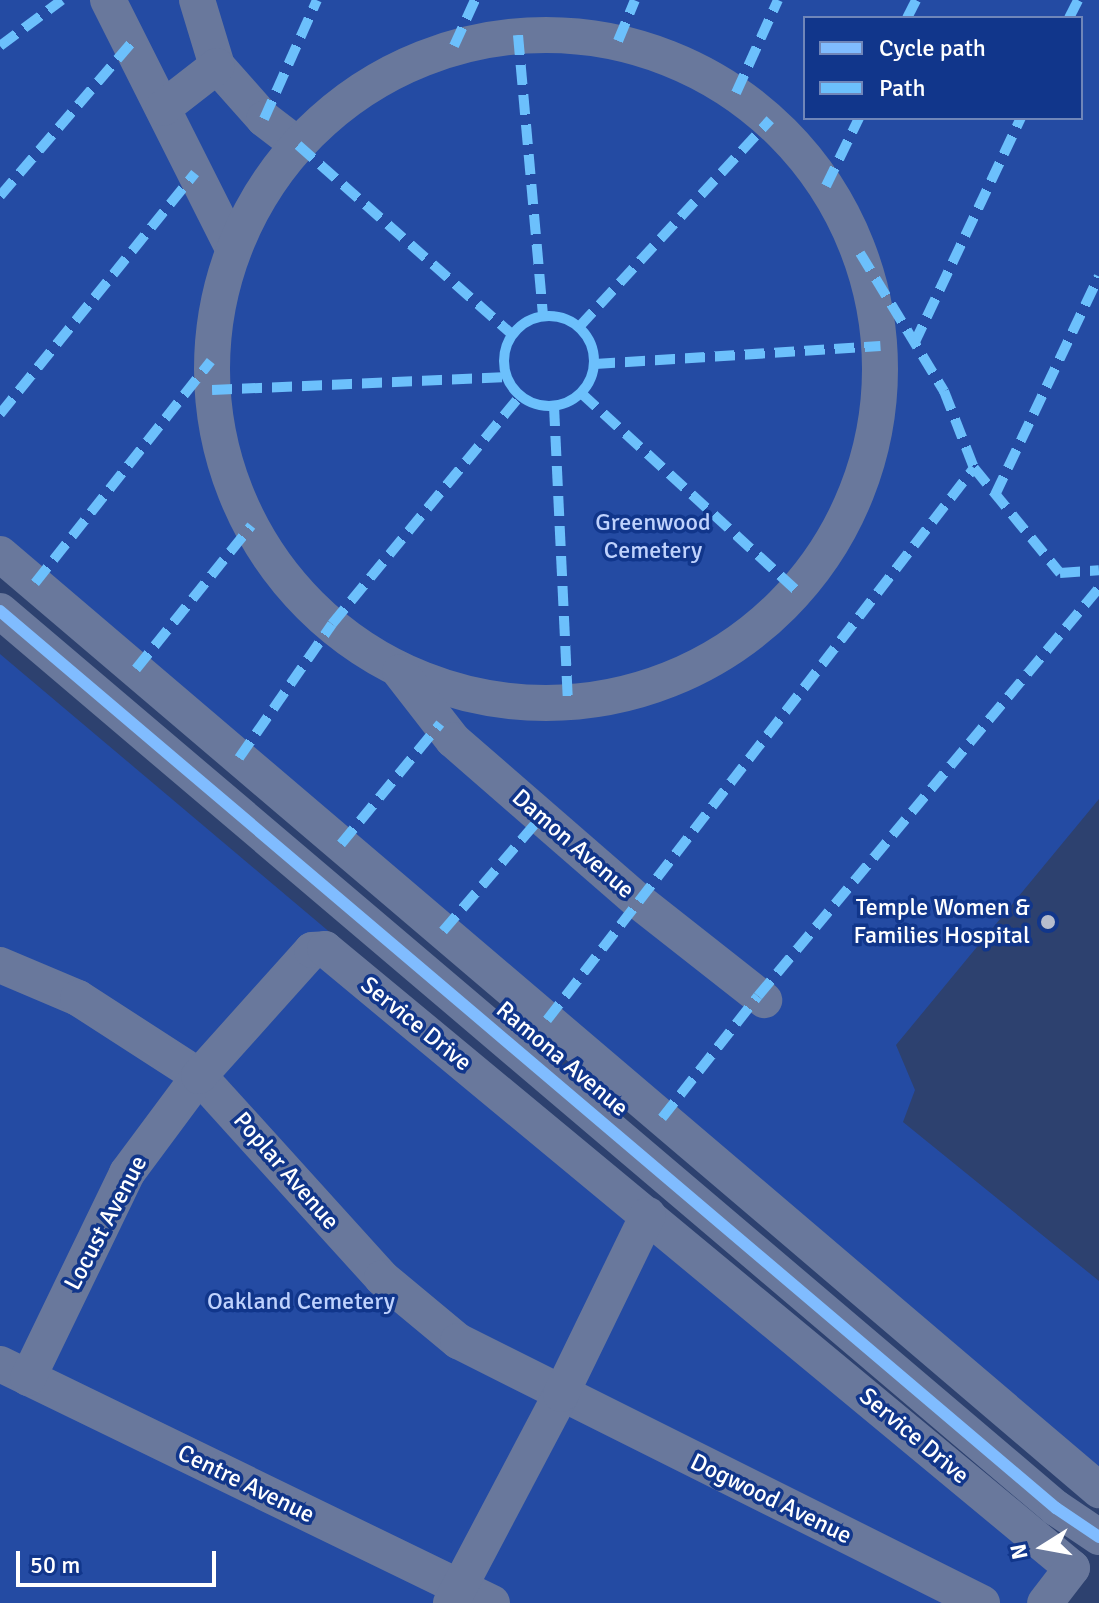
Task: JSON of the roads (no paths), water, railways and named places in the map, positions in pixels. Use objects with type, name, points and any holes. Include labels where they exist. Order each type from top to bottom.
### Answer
[{"type":"street","points":[[108,0],[233,249]]},
{"type":"street","points":[[197,0],[217,66],[264,119],[298,145]]},
{"type":"street","points":[[568,34],[618,41],[679,61],[736,93],[770,120],[800,151],[845,218],[873,299],[880,346],[879,399],[870,452],[853,502],[829,549],[797,591],[757,630],[712,661],[661,685],[608,699],[568,704],[500,702],[448,690],[399,671],[367,653],[289,584],[251,526],[231,483],[218,437],[211,361],[218,304],[233,249],[262,190],[298,145],[348,98],[400,67],[458,45],[518,35],[568,34]]},
{"type":"street","points":[[163,108],[217,66]]},
{"type":"street","points":[[0,554],[1099,1490]]},
{"type":"street","name":"Ramona Avenue","points":[[0,611],[1056,1508],[1099,1537]]},
{"type":"street","name":"Damon Avenue","points":[[399,671],[453,740],[637,900],[764,1000]]},
{"type":"street","name":"Service Drive","points":[[199,1076],[312,950],[325,949],[1072,1568],[1045,1603]]},
{"type":"street","name":"Poplar Avenue","points":[[0,965],[78,998],[199,1076],[382,1278],[458,1341],[561,1394]]},
{"type":"street","name":"Locust Avenue","points":[[14,1371],[127,1173],[199,1076]]},
{"type":"street","points":[[455,1595],[561,1394],[648,1215]]},
{"type":"street","name":"Centre Avenue","points":[[14,1371],[455,1595],[492,1603]]},
{"type":"street","name":"Dogwood Avenue","points":[[561,1394],[982,1603]]},
{"type":"place","name":"Temple Women & Families Hospital","points":[[1048,922]]},
{"type":"park label","name":"Greenwood Cemetery","points":[[653,537]]},
{"type":"park label","name":"Oakland Cemetery","points":[[301,1302]]}]
